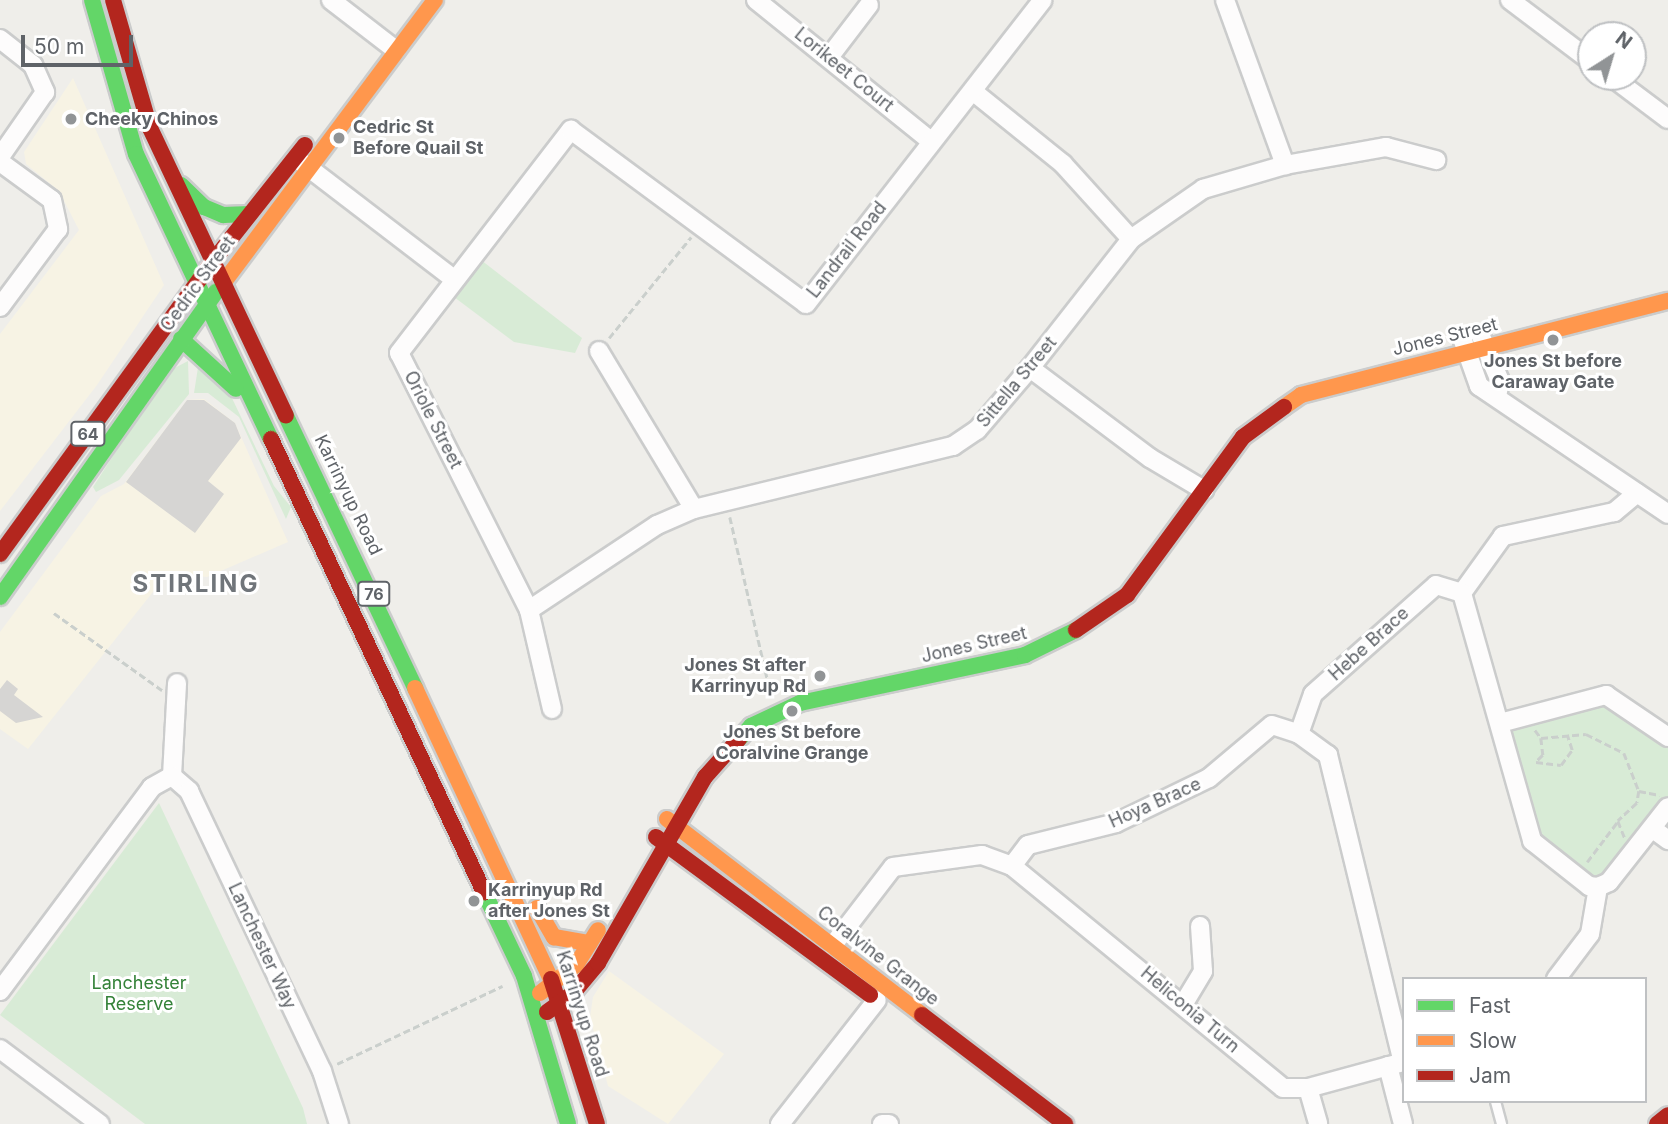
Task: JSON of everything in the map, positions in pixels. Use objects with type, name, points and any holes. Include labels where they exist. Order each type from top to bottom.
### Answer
[{"type":"main road","name":"76","points":[[92,0],[123,123],[195,285],[268,433],[531,998],[568,1124]]},
{"type":"main road","name":"Karrinyup Road","points":[[113,0],[150,128],[506,869],[555,985],[597,1124]]},
{"type":"main road","name":"Cedric Street","points":[[0,597],[224,282],[302,162],[390,46],[417,0]]},
{"type":"main road","name":"Cedric Street","points":[[390,46],[435,0]]},
{"type":"main road","name":"Cedric Street","points":[[0,554],[213,261],[250,214],[302,162]]},
{"type":"main road","points":[[168,167],[204,207],[223,215],[250,214]]},
{"type":"main road","name":"Jones Street","points":[[1483,340],[1668,289]]},
{"type":"main road","name":"Jones Street","points":[[538,1018],[561,1003],[598,963],[673,823],[711,769],[751,726],[800,703],[1025,654],[1052,644],[1127,595],[1195,491],[1229,433],[1279,394],[1327,373],[1668,301]]},
{"type":"main road","points":[[181,340],[219,369],[268,433]]},
{"type":"main road","points":[[59,475],[78,489]]},
{"type":"main road","name":"Jones Street","points":[[673,823],[708,752],[741,720],[772,701],[1010,644],[1051,628],[1125,576],[1195,491]]},
{"type":"main road","name":"Coralvine Grange","points":[[673,823],[1065,1124]]},
{"type":"main road","name":"Jones Street","points":[[531,998],[555,985],[589,943],[662,841]]},
{"type":"main road","name":"Coralvine Grange","points":[[662,841],[1040,1124]]},
{"type":"main road","points":[[506,869],[554,937],[589,943]]},
{"type":"main road","points":[[1657,1124],[1668,1115]]},
{"type":"street","points":[[331,0],[390,46]]},
{"type":"street","name":"Lorikeet Court","points":[[756,0],[830,56],[931,141]]},
{"type":"street","name":"Landrail Road","points":[[571,131],[806,304],[931,141],[975,93],[1043,0]]},
{"type":"street","points":[[1225,0],[1285,164]]},
{"type":"street","points":[[1510,0],[1577,50]]},
{"type":"street","points":[[830,56],[869,5]]},
{"type":"street","points":[[0,39],[33,65],[45,92],[1,154],[52,200],[58,229],[0,307]]},
{"type":"street","points":[[1631,91],[1668,119]]},
{"type":"street","points":[[975,93],[1063,164],[1131,239]]},
{"type":"street","name":"Oriole Street","points":[[552,709],[528,610],[399,353],[571,131]]},
{"type":"street","name":"Sittella Street","points":[[528,610],[657,525],[694,509],[953,446],[977,430],[1030,368],[1131,239],[1203,189],[1285,164],[1386,146],[1436,160]]},
{"type":"street","points":[[302,162],[455,280]]},
{"type":"street","points":[[1483,340],[1500,382],[1497,396]]},
{"type":"street","points":[[1463,344],[1479,386],[1668,514]]},
{"type":"street","points":[[599,351],[694,509]]},
{"type":"street","points":[[1030,368],[1150,458],[1158,471],[1195,491]]},
{"type":"street","points":[[1598,887],[1578,877],[1532,841],[1462,593],[1503,536],[1614,512],[1637,493]]},
{"type":"street","name":"Hebe Brace","points":[[1299,734],[1313,694],[1436,585],[1462,593]]},
{"type":"street","points":[[0,991],[152,788],[172,776],[177,689]]},
{"type":"street","points":[[1500,723],[1606,695],[1668,737]]},
{"type":"street","name":"Hoya Brace","points":[[1012,866],[1028,845],[1116,823],[1209,778],[1272,724],[1299,734]]},
{"type":"street","points":[[1299,734],[1328,755],[1398,1063],[1403,1124]]},
{"type":"street","name":"Lanchester Way","points":[[172,776],[189,791],[321,1071],[339,1124]]},
{"type":"street","points":[[1598,887],[1609,882],[1638,848],[1661,834],[1668,807]]},
{"type":"street","points":[[833,945],[893,867],[982,855],[1012,866]]},
{"type":"street","name":"Heliconia Turn","points":[[1012,866],[1184,1003],[1283,1088],[1308,1088],[1398,1063]]},
{"type":"street","points":[[1558,977],[1590,934],[1598,887]]},
{"type":"street","points":[[1184,1003],[1203,971],[1200,926]]},
{"type":"street","points":[[780,1124],[877,1000]]},
{"type":"street","points":[[0,1049],[100,1124]]},
{"type":"street","points":[[1308,1088],[1318,1124]]},
{"type":"street","points":[[882,1124],[889,1124]]},
{"type":"lane","points":[[1496,1103],[1501,1124]]},
{"type":"path","points":[[599,351],[700,226]]},
{"type":"path","points":[[727,503],[772,701]]},
{"type":"path","points":[[54,613],[152,686],[177,689]]},
{"type":"path","points":[[1542,721],[1530,724],[1541,738],[1543,755],[1536,762],[1561,765],[1572,750],[1567,736]]},
{"type":"path","points":[[1541,738],[1567,736],[1606,740],[1624,753],[1639,791],[1637,803],[1602,835],[1578,877]]},
{"type":"path","points":[[1639,791],[1668,801]]},
{"type":"path","points":[[1618,821],[1624,837],[1638,848]]},
{"type":"path","points":[[321,1071],[512,981]]},
{"type":"shaded area","points":[[73,78],[164,285],[97,385],[0,511],[0,334],[79,230],[59,191],[26,164],[24,152]]},
{"type":"shaded area","points":[[204,399],[235,423],[288,542],[207,577],[168,573],[28,749],[0,729],[0,632],[101,496],[124,484],[187,400]]},
{"type":"shaded area","points":[[609,971],[724,1054],[668,1124],[608,1086],[590,1017],[593,997]]},
{"type":"green space","points":[[481,260],[582,338],[575,353],[514,342],[454,297]]},
{"type":"green space","points":[[188,361],[189,394],[119,480],[96,492],[93,487],[167,372]]},
{"type":"green space","points":[[199,361],[230,394],[274,486],[291,507],[286,519],[239,417],[208,393],[194,393]]},
{"type":"green space","points":[[1606,695],[1668,737],[1668,807],[1598,887],[1532,841],[1500,723]]},
{"type":"green space","name":"Lanchester Reserve","points":[[159,803],[303,1108],[307,1124],[145,1124],[0,1015]]},
{"type":"building","points":[[187,400],[204,400],[235,423],[241,438],[208,481],[224,494],[195,533],[126,482]]},
{"type":"building","points":[[7,680],[18,689],[14,695],[43,717],[16,723],[0,711],[0,689]]},
{"type":"traffic: fast","points":[[92,0],[136,154],[271,439]]},
{"type":"traffic: fast","points":[[181,185],[204,207],[223,215],[250,214]]},
{"type":"traffic: fast","points":[[0,597],[216,292]]},
{"type":"traffic: fast","points":[[181,339],[236,389]]},
{"type":"traffic: fast","points":[[286,416],[415,688]]},
{"type":"traffic: fast","points":[[739,739],[751,726],[800,703],[1025,655],[1076,630]]},
{"type":"traffic: fast","points":[[484,892],[524,976],[568,1124]]},
{"type":"traffic: slow","points":[[224,282],[435,0]]},
{"type":"traffic: slow","points":[[1284,407],[1301,395],[1668,301]]},
{"type":"traffic: slow","points":[[415,688],[551,979]]},
{"type":"traffic: slow","points":[[667,819],[922,1015]]},
{"type":"traffic: slow","points":[[537,908],[554,937],[589,943]]},
{"type":"traffic: slow","points":[[540,993],[576,965],[598,930]]},
{"type":"traffic: jam","points":[[113,0],[150,128],[286,416]]},
{"type":"traffic: jam","points":[[213,261],[305,145]]},
{"type":"traffic: jam","points":[[0,554],[208,268]]},
{"type":"traffic: jam","points":[[1076,630],[1127,595],[1243,437],[1284,407]]},
{"type":"traffic: jam","points":[[271,439],[484,892]]},
{"type":"traffic: jam","points":[[547,1012],[573,993],[598,963],[705,777],[739,739]]},
{"type":"traffic: jam","points":[[656,837],[870,995]]},
{"type":"traffic: jam","points":[[551,979],[597,1124]]},
{"type":"traffic: jam","points":[[922,1015],[1065,1124]]},
{"type":"traffic: jam","points":[[1657,1124],[1668,1115]]},
{"type":"place","name":"Cheeky Chinos","points":[[71,119]]},
{"type":"place","name":"Cedric St Before Quail St","points":[[339,138]]},
{"type":"place","name":"Jones St before Caraway Gate","points":[[1553,340]]},
{"type":"place","name":"Jones St after Karrinyup Rd","points":[[820,676]]},
{"type":"place","name":"Jones St before Coralvine Grange","points":[[792,711]]},
{"type":"place","name":"Karrinyup Rd after Jones St","points":[[474,901]]},
{"type":"district","name":"STIRLING","points":[[196,584]]}]
